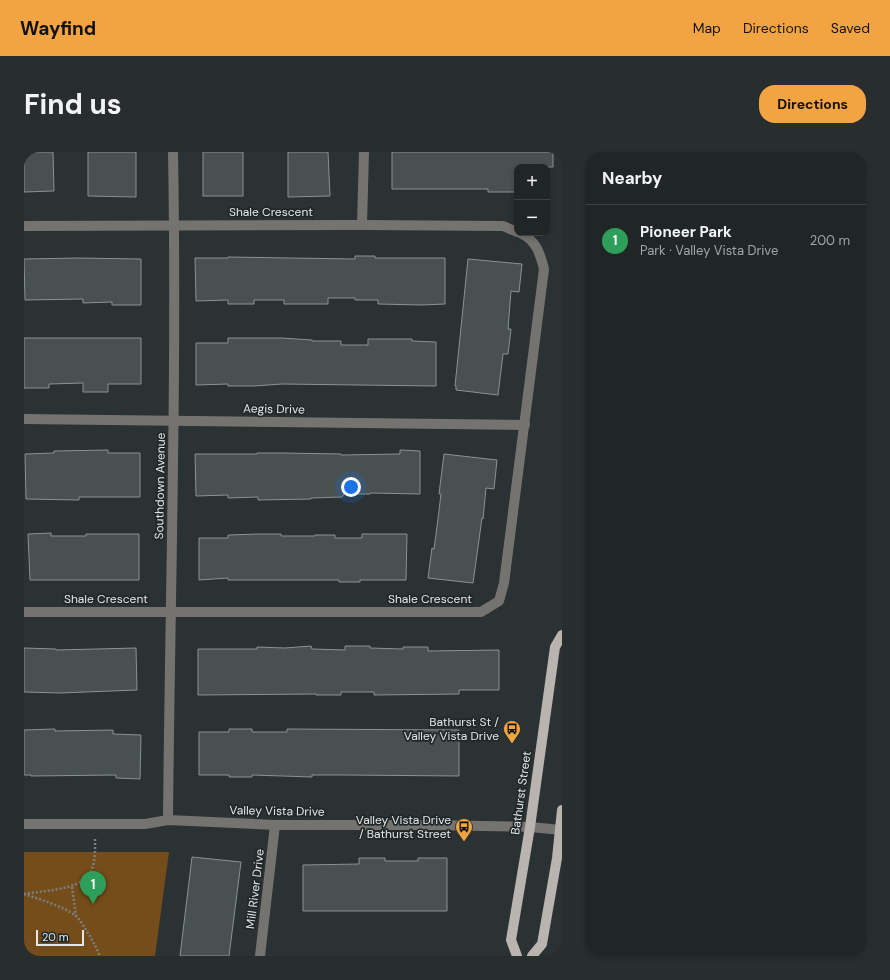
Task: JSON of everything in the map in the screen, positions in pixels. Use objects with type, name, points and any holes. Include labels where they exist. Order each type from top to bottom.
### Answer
[{"type":"main road","name":"Bathurst Street","points":[[517,956],[511,940],[530,827],[555,647],[562,635]]},
{"type":"main road","points":[[532,956],[542,944],[557,858],[562,810]]},
{"type":"street","name":"Southdown Avenue","points":[[168,820],[173,420],[173,152]]},
{"type":"street","points":[[362,225],[364,152]]},
{"type":"street","name":"Shale Crescent","points":[[24,226],[503,226],[514,230]]},
{"type":"street","name":"Shale Crescent","points":[[24,612],[481,612],[499,601],[504,583],[544,269],[539,251],[528,236]]},
{"type":"street","name":"Aegis Drive","points":[[24,419],[525,425]]},
{"type":"street","name":"Valley Vista Drive","points":[[24,824],[145,824],[168,820],[275,825],[432,825],[530,827],[561,830]]},
{"type":"street","name":"Mill River Drive","points":[[260,956],[275,825]]},
{"type":"path","points":[[76,916],[59,907],[24,894],[72,887],[88,875],[95,859],[95,838]]},
{"type":"path","points":[[72,887],[76,916],[96,945],[100,956]]},
{"type":"shaded area","points":[[24,852],[169,852],[155,956],[24,956]]},
{"type":"building","points":[[24,152],[53,152],[54,191],[24,192]]},
{"type":"building","points":[[88,152],[136,152],[136,197],[88,196]]},
{"type":"building","points":[[203,152],[243,152],[243,196],[203,196]]},
{"type":"building","points":[[288,152],[328,152],[330,196],[288,197]]},
{"type":"building","points":[[392,152],[553,152],[553,167],[550,167],[550,164],[514,164],[514,192],[488,192],[488,189],[392,189]]},
{"type":"building","points":[[355,256],[375,256],[375,258],[445,258],[445,304],[378,304],[378,300],[355,300],[355,298],[328,298],[328,304],[284,304],[284,300],[254,300],[254,304],[228,304],[228,300],[196,301],[195,258],[228,257],[355,259]]},
{"type":"building","points":[[24,259],[141,259],[141,305],[112,305],[112,302],[83,303],[83,299],[25,300]]},
{"type":"building","points":[[468,259],[522,264],[519,292],[511,291],[508,329],[511,329],[508,354],[503,354],[498,395],[456,390],[455,386]]},
{"type":"building","points":[[24,338],[141,338],[141,384],[108,384],[108,392],[83,392],[83,383],[49,384],[49,388],[24,388]]},
{"type":"building","points":[[228,338],[281,338],[312,341],[341,341],[341,345],[368,345],[368,339],[412,339],[412,341],[436,342],[436,386],[282,384],[254,386],[228,386],[228,384],[196,385],[196,343],[228,343]]},
{"type":"building","points":[[108,450],[108,453],[140,453],[140,497],[79,497],[79,500],[26,499],[25,454],[54,453],[54,451]]},
{"type":"building","points":[[400,450],[420,451],[420,494],[370,493],[344,494],[342,497],[311,499],[258,500],[258,497],[228,498],[228,495],[196,496],[195,454],[400,454]]},
{"type":"building","points":[[444,454],[497,460],[494,489],[486,488],[483,519],[482,518],[473,583],[428,578],[438,519],[441,494],[439,494]]},
{"type":"building","points":[[51,533],[51,536],[86,536],[86,534],[139,534],[139,580],[30,580],[28,534]]},
{"type":"building","points":[[281,534],[281,536],[335,535],[335,538],[362,538],[362,534],[407,534],[406,580],[360,580],[360,582],[339,582],[339,580],[228,580],[228,578],[199,580],[199,538],[228,538],[228,535]]},
{"type":"building","points":[[311,646],[312,649],[345,650],[345,646],[370,646],[370,648],[403,649],[403,647],[428,647],[428,651],[499,650],[499,690],[459,690],[459,694],[374,695],[374,692],[341,692],[341,695],[198,695],[198,649],[257,649],[257,647],[285,648]]},
{"type":"building","points":[[24,648],[56,650],[136,648],[137,690],[60,693],[24,692]]},
{"type":"building","points":[[55,729],[55,731],[113,730],[113,734],[141,735],[140,779],[116,778],[116,775],[24,775],[24,730]]},
{"type":"building","points":[[229,729],[252,729],[252,732],[287,732],[287,729],[459,730],[459,776],[312,775],[312,777],[252,775],[252,777],[229,777],[229,775],[199,775],[199,732],[229,732]]},
{"type":"building","points":[[192,857],[241,862],[229,956],[180,956]]},
{"type":"building","points":[[359,858],[385,858],[385,861],[418,861],[418,858],[447,858],[447,911],[303,911],[303,865],[359,864]]},
{"type":"place","name":"Bathurst St / Valley Vista Drive","points":[[512,744]]},
{"type":"place","name":"Valley Vista Drive / Bathurst Street","points":[[464,842]]},
{"type":"place","name":"Pioneer Park","points":[[93,904]]}]
